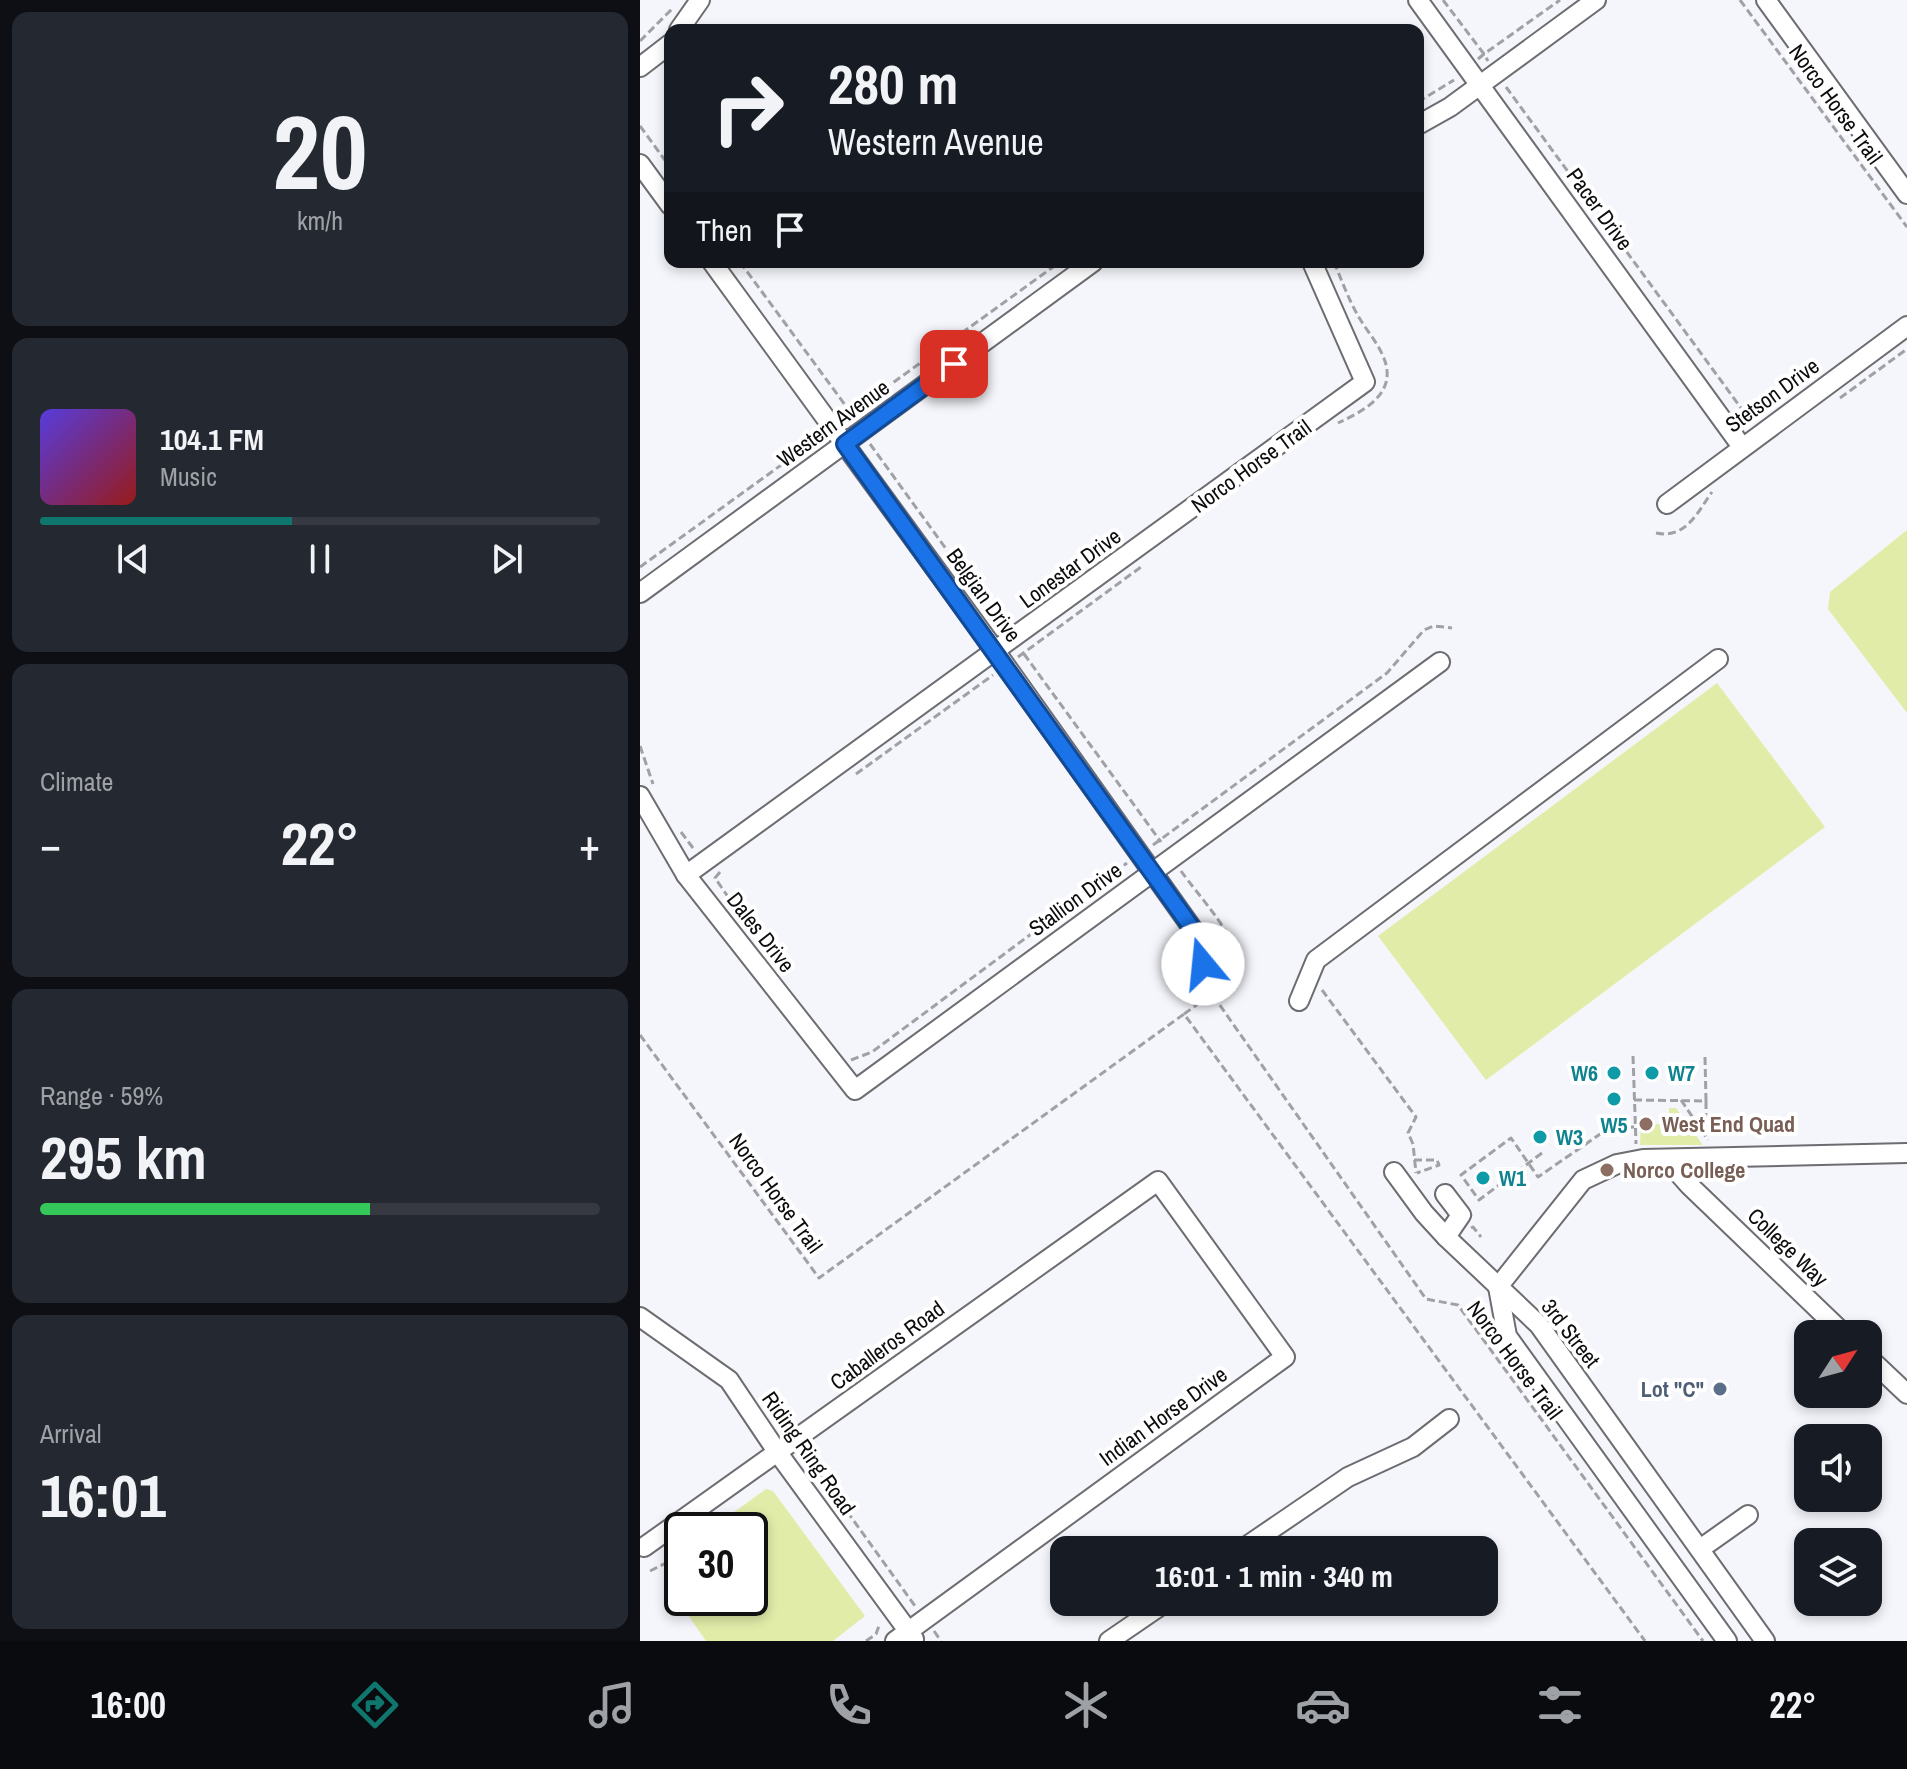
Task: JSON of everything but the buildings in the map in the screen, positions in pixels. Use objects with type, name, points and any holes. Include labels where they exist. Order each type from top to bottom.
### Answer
[{"type":"street","points":[[683,24],[700,0]]},
{"type":"street","name":"Pacer Drive","points":[[1418,0],[1742,447]]},
{"type":"street","points":[[1424,122],[1450,107],[1596,0]]},
{"type":"street","points":[[1766,0],[1907,194]]},
{"type":"street","points":[[640,67],[664,49]]},
{"type":"street","points":[[640,164],[664,197]]},
{"type":"street","name":"Belgian Drive","points":[[716,268],[1153,872],[1197,935],[1203,964]]},
{"type":"street","name":"Western Avenue","points":[[640,593],[1085,268]]},
{"type":"street","name":"Lonestar Drive","points":[[686,875],[713,871],[1001,659],[1365,382],[1315,268]]},
{"type":"street","name":"Stetson Drive","points":[[1667,504],[1907,326]]},
{"type":"street","points":[[1299,1001],[1318,958],[1718,659]]},
{"type":"street","name":"Stallion Drive","points":[[855,1090],[1440,662]]},
{"type":"street","name":"Dales Drive","points":[[649,795],[686,875],[855,1090]]},
{"type":"street","points":[[1727,1641],[1507,1336],[1498,1287],[1583,1180],[1617,1164],[1666,1159],[1907,1153]]},
{"type":"street","name":"College Way","points":[[1666,1159],[1829,1320]]},
{"type":"street","name":"3rd Street","points":[[1394,1172],[1446,1237],[1539,1325],[1765,1641]]},
{"type":"street","name":"Caballeros Road","points":[[644,1547],[1158,1181]]},
{"type":"street","name":"Indian Horse Drive","points":[[906,1638],[1285,1357],[1158,1181]]},
{"type":"street","points":[[1445,1194],[1461,1215],[1446,1237]]},
{"type":"street","name":"Riding Ring Road","points":[[640,1317],[729,1380],[906,1638]]},
{"type":"street","points":[[1882,1370],[1907,1394]]},
{"type":"street","points":[[1262,1536],[1348,1477],[1413,1447],[1449,1419]]},
{"type":"street","points":[[1700,1549],[1748,1515]]},
{"type":"street","points":[[1109,1641],[1146,1616]]},
{"type":"path","points":[[1443,0],[1484,54],[1560,0]]},
{"type":"path","name":"Norco Horse Trail","points":[[1740,0],[1907,227]]},
{"type":"path","points":[[640,41],[677,3]]},
{"type":"path","points":[[640,126],[664,159]]},
{"type":"path","name":"Norco Horse Trail","points":[[640,1035],[819,1278],[1212,994],[1232,979],[1238,970],[1237,957],[1219,923],[1173,857],[744,268]]},
{"type":"path","points":[[640,567],[1052,268]]},
{"type":"path","name":"Norco Horse Trail","points":[[1333,425],[1379,399],[1387,378],[1383,355],[1358,317],[1337,268]]},
{"type":"path","points":[[1830,405],[1907,349]]},
{"type":"path","points":[[1656,533],[1671,535],[1682,531],[1692,523],[1715,489]]},
{"type":"path","points":[[849,779],[1018,646],[1147,562]]},
{"type":"path","points":[[842,1052],[850,1060],[872,1052],[1387,673],[1424,630],[1434,626],[1452,628]]},
{"type":"path","points":[[640,746],[649,795]]},
{"type":"path","points":[[676,824],[713,871],[751,929]]},
{"type":"path","points":[[1310,974],[1416,1117],[1408,1133],[1413,1144],[1414,1160],[1415,1172],[1439,1165],[1437,1160],[1414,1160]]},
{"type":"path","name":"Norco Horse Trail","points":[[1212,994],[1426,1299],[1458,1305],[1703,1641]]},
{"type":"path","points":[[1184,1014],[1645,1641]]},
{"type":"path","points":[[1633,1056],[1636,1141]]},
{"type":"path","points":[[1705,1057],[1706,1138]]},
{"type":"path","points":[[1634,1100],[1706,1101]]},
{"type":"path","points":[[1681,1100],[1711,1145]]},
{"type":"path","points":[[1706,1107],[1713,1107]]},
{"type":"path","points":[[1462,1174],[1511,1138],[1538,1177],[1609,1128],[1634,1127]]},
{"type":"path","points":[[1457,1170],[1479,1200],[1542,1153]]},
{"type":"path","points":[[650,1571],[664,1564]]},
{"type":"green space","points":[[1907,530],[1907,713],[1828,609],[1830,592]]},
{"type":"green space","points":[[1717,683],[1825,827],[1486,1080],[1378,936]]},
{"type":"green space","points":[[1669,1108],[1676,1108],[1703,1145],[1640,1145],[1641,1124],[1669,1124]]},
{"type":"green space","points":[[766,1489],[773,1491],[865,1616],[833,1641],[706,1641],[689,1616],[768,1616],[768,1512],[734,1512]]},
{"type":"place","name":"W6","points":[[1614,1073]]},
{"type":"place","name":"W7","points":[[1652,1073]]},
{"type":"place","name":"W5","points":[[1614,1099]]},
{"type":"place","name":"West End Quad","points":[[1646,1124]]},
{"type":"place","name":"W3","points":[[1540,1137]]},
{"type":"place","name":"Norco College","points":[[1607,1170]]},
{"type":"place","name":"W1","points":[[1483,1178]]},
{"type":"place","name":"Lot \"C\"","points":[[1720,1389]]},
{"type":"route","points":[[954,364],[845,444],[1197,935],[1203,964]]}]
